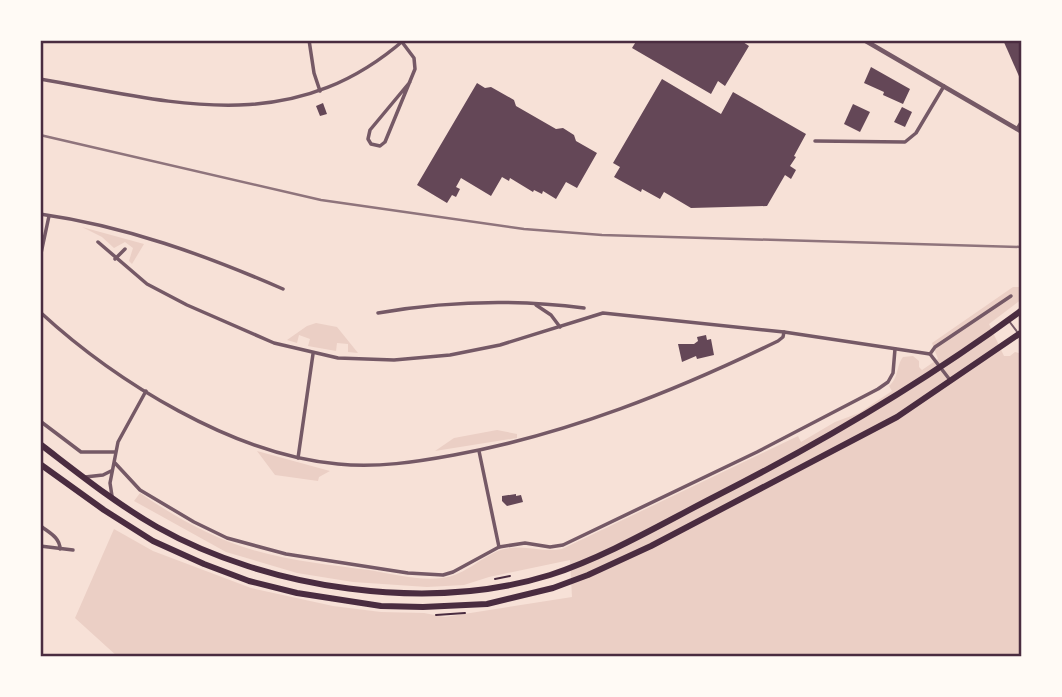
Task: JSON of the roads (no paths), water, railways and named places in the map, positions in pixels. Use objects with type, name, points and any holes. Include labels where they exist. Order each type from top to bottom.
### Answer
[{"type":"main road","points":[[42,448],[156,526],[209,552],[254,568],[300,579],[382,591],[423,593],[503,587],[550,575],[607,552],[791,458],[861,418],[1022,310]]},
{"type":"main road","points":[[40,464],[153,541],[249,582],[297,593],[381,606],[487,604],[553,588],[651,546],[886,422],[1021,335]]},
{"type":"main road","points":[[115,500],[113,511],[153,541]]},
{"type":"street","points":[[309,40],[320,91]]},
{"type":"street","points":[[864,40],[1019,131],[1022,121]]},
{"type":"street","points":[[40,79],[205,106],[255,105],[320,91],[367,68],[403,41],[415,62],[415,73],[385,142],[374,146],[368,139],[370,130],[410,82]]},
{"type":"street","points":[[816,141],[905,142],[916,133],[944,86]]},
{"type":"street","points":[[40,214],[98,224],[168,244],[215,259],[283,289]]},
{"type":"street","points":[[40,258],[50,216]]},
{"type":"street","points":[[98,242],[147,284],[187,305],[274,343],[313,354],[360,360],[425,357],[488,347],[560,327],[597,313],[613,313],[784,332],[930,354],[942,366],[950,380]]},
{"type":"street","points":[[115,259],[125,248]]},
{"type":"street","points":[[930,354],[935,347],[1011,296]]},
{"type":"street","points":[[378,313],[459,303],[530,303],[584,308]]},
{"type":"street","points":[[530,303],[547,311],[560,327]]},
{"type":"street","points":[[40,312],[92,355],[146,391],[246,442],[298,458],[374,466],[478,451],[576,425],[650,398],[778,341],[784,332]]},
{"type":"street","points":[[115,463],[139,490],[227,538],[278,552],[408,573],[443,575],[499,547],[525,543],[550,547],[563,545],[851,405],[885,385],[893,373],[895,349]]},
{"type":"street","points":[[298,458],[313,354]]},
{"type":"street","points":[[115,500],[110,487],[120,437],[146,391]]},
{"type":"street","points":[[40,421],[77,450],[87,453],[116,452]]},
{"type":"street","points":[[478,451],[499,547]]},
{"type":"street","points":[[84,477],[106,475],[113,469]]},
{"type":"street","points":[[42,527],[55,537],[60,550]]},
{"type":"street","points":[[40,546],[73,550]]},
{"type":"lane","points":[[1008,320],[1021,335]]},
{"type":"railway","points":[[40,135],[321,200],[524,229],[602,235],[1022,247]]}]
